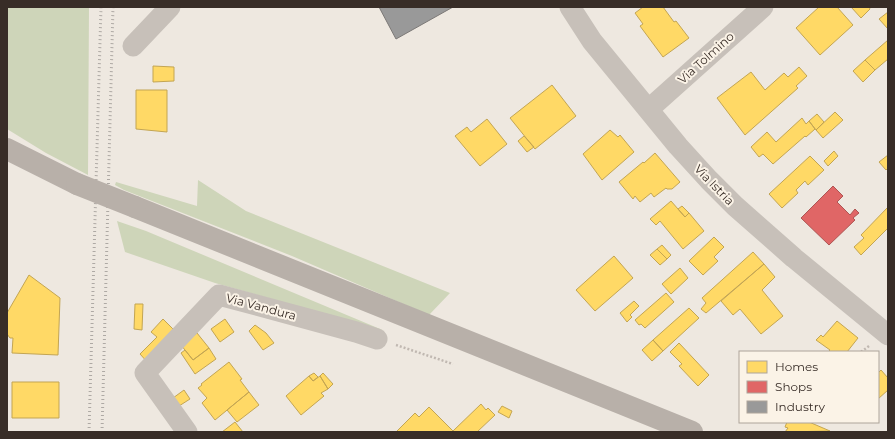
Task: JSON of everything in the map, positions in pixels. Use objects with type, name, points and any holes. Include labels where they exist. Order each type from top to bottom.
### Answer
[{"type":"main road","points":[[7,149],[77,184],[691,431]]},
{"type":"street","points":[[133,46],[170,7]]},
{"type":"street","name":"Via Istria","points":[[570,7],[592,41],[678,146],[704,175],[735,206],[794,258],[888,335]]},
{"type":"street","name":"Via Tolmino","points":[[649,109],[764,7]]},
{"type":"street","name":"Via Vandura","points":[[187,432],[145,373],[219,295],[356,332],[376,339]]},
{"type":"path","points":[[376,339],[453,364]]},
{"type":"green space","points":[[7,7],[89,7],[88,175],[46,153],[7,129]]},
{"type":"green space","points":[[198,180],[246,211],[450,293],[429,315],[292,256],[124,190],[115,185],[116,182],[197,206]]},
{"type":"green space","points":[[117,221],[146,231],[385,331],[215,283],[125,252]]},
{"type":"building: Homes","points":[[643,7],[663,7],[674,22],[676,21],[689,38],[663,57],[640,26],[643,24],[635,13]]},
{"type":"building: Homes","points":[[819,7],[837,7],[853,25],[820,55],[796,28]]},
{"type":"building: Homes","points":[[851,7],[869,7],[870,9],[861,18]]},
{"type":"building: Homes","points":[[888,12],[888,29],[879,19]]},
{"type":"building: Homes","points":[[888,40],[888,59],[875,70],[865,60]]},
{"type":"building: Homes","points":[[865,60],[875,70],[863,82],[853,71]]},
{"type":"building: Homes","points":[[153,66],[174,67],[174,81],[153,82]]},
{"type":"building: Homes","points":[[799,67],[807,76],[796,86],[798,88],[745,135],[717,98],[751,72],[765,90],[784,73],[788,77]]},
{"type":"building: Homes","points":[[552,85],[576,116],[535,149],[510,118]]},
{"type":"building: Homes","points":[[136,90],[167,90],[167,132],[136,129]]},
{"type":"building: Homes","points":[[835,112],[843,120],[823,138],[816,130]]},
{"type":"building: Homes","points":[[817,114],[824,122],[816,130],[809,121]]},
{"type":"building: Homes","points":[[802,118],[806,124],[809,121],[815,129],[773,164],[763,154],[759,157],[751,147],[767,132],[776,142]]},
{"type":"building: Homes","points":[[487,119],[507,144],[480,166],[455,136],[467,127],[471,132]]},
{"type":"building: Homes","points":[[610,130],[618,137],[620,135],[634,152],[602,180],[583,154]]},
{"type":"building: Homes","points":[[524,136],[534,147],[527,152],[518,141]]},
{"type":"building: Homes","points":[[834,151],[838,156],[828,166],[824,161]]},
{"type":"building: Homes","points":[[655,153],[680,182],[672,189],[666,188],[654,197],[651,193],[640,202],[635,196],[633,199],[619,182]]},
{"type":"building: Homes","points":[[888,155],[888,168],[886,170],[879,162]]},
{"type":"building: Homes","points":[[810,156],[824,170],[808,185],[805,181],[796,190],[798,193],[782,208],[769,194]]},
{"type":"building: Homes","points":[[671,201],[685,217],[689,213],[704,231],[683,249],[660,221],[656,225],[650,219]]},
{"type":"building: Homes","points":[[682,206],[689,213],[685,217],[678,209]]},
{"type":"building: Homes","points":[[888,207],[888,228],[861,255],[854,247],[864,238],[861,235]]},
{"type":"building: Homes","points":[[714,237],[724,247],[714,257],[718,261],[703,275],[689,261]]},
{"type":"building: Homes","points":[[662,245],[671,255],[667,259],[657,249]]},
{"type":"building: Homes","points":[[657,249],[667,259],[660,265],[650,255]]},
{"type":"building: Homes","points":[[753,252],[764,264],[706,313],[701,309],[706,303],[702,298]]},
{"type":"building: Homes","points":[[614,256],[633,278],[595,311],[576,290]]},
{"type":"building: Homes","points":[[764,264],[775,277],[762,290],[783,316],[761,334],[740,309],[733,315],[721,301]]},
{"type":"building: Homes","points":[[680,268],[688,278],[671,294],[662,284]]},
{"type":"building: Homes","points":[[29,275],[60,298],[58,355],[12,353],[13,338],[10,338],[7,334],[7,313]]},
{"type":"building: Homes","points":[[666,293],[674,302],[645,328],[641,324],[639,325],[635,320]]},
{"type":"building: Homes","points":[[634,301],[639,306],[630,315],[632,317],[627,322],[620,313]]},
{"type":"building: Homes","points":[[135,304],[143,304],[142,330],[134,329]]},
{"type":"building: Homes","points":[[689,308],[699,318],[663,351],[653,340]]},
{"type":"building: Homes","points":[[163,319],[178,334],[149,364],[140,354],[157,337],[151,332]]},
{"type":"building: Homes","points":[[225,319],[234,332],[220,342],[211,329]]},
{"type":"building: Homes","points":[[837,321],[858,338],[848,351],[829,351],[830,350],[816,340],[821,335],[823,337]]},
{"type":"building: Homes","points":[[255,325],[266,333],[274,343],[263,350],[249,331]]},
{"type":"building: Homes","points":[[197,333],[209,348],[193,360],[181,345]]},
{"type":"building: Homes","points":[[653,340],[663,351],[652,361],[642,350]]},
{"type":"building: Homes","points":[[679,343],[709,375],[698,386],[679,366],[682,364],[670,352]]},
{"type":"building: Homes","points":[[209,348],[216,359],[195,374],[181,353],[185,350],[193,360]]},
{"type":"building: Homes","points":[[229,362],[242,379],[240,380],[249,392],[215,420],[202,403],[207,398],[198,388]]},
{"type":"building: Homes","points":[[881,370],[888,378],[888,390],[879,398],[879,372]]},
{"type":"building: Homes","points":[[314,373],[318,377],[313,381],[309,376]]},
{"type":"building: Homes","points":[[323,373],[333,384],[328,389],[320,376]]},
{"type":"building: Homes","points":[[309,376],[313,381],[320,376],[328,389],[321,393],[324,396],[301,415],[286,396]]},
{"type":"building: Homes","points":[[12,382],[59,382],[59,418],[12,418]]},
{"type":"building: Homes","points":[[184,390],[190,399],[179,406],[173,398]]},
{"type":"building: Homes","points":[[249,392],[259,405],[237,422],[227,410]]},
{"type":"building: Homes","points":[[481,404],[486,410],[488,408],[495,415],[477,432],[396,432],[415,413],[419,417],[429,407],[453,431]]},
{"type":"building: Homes","points":[[502,406],[512,411],[509,418],[498,412]]},
{"type":"building: Homes","points":[[235,422],[243,432],[222,432]]},
{"type":"building: Homes","points":[[787,423],[811,423],[830,431],[785,432],[788,428],[785,427]]},
{"type":"building: Shops","points":[[833,186],[843,196],[837,202],[850,215],[855,209],[859,213],[853,218],[855,220],[829,245],[801,218]]},
{"type":"building: Industry","points":[[379,7],[453,7],[396,39]]},
{"type":"railway","points":[[89,432],[101,7]]},
{"type":"railway","points":[[102,432],[113,7]]}]
